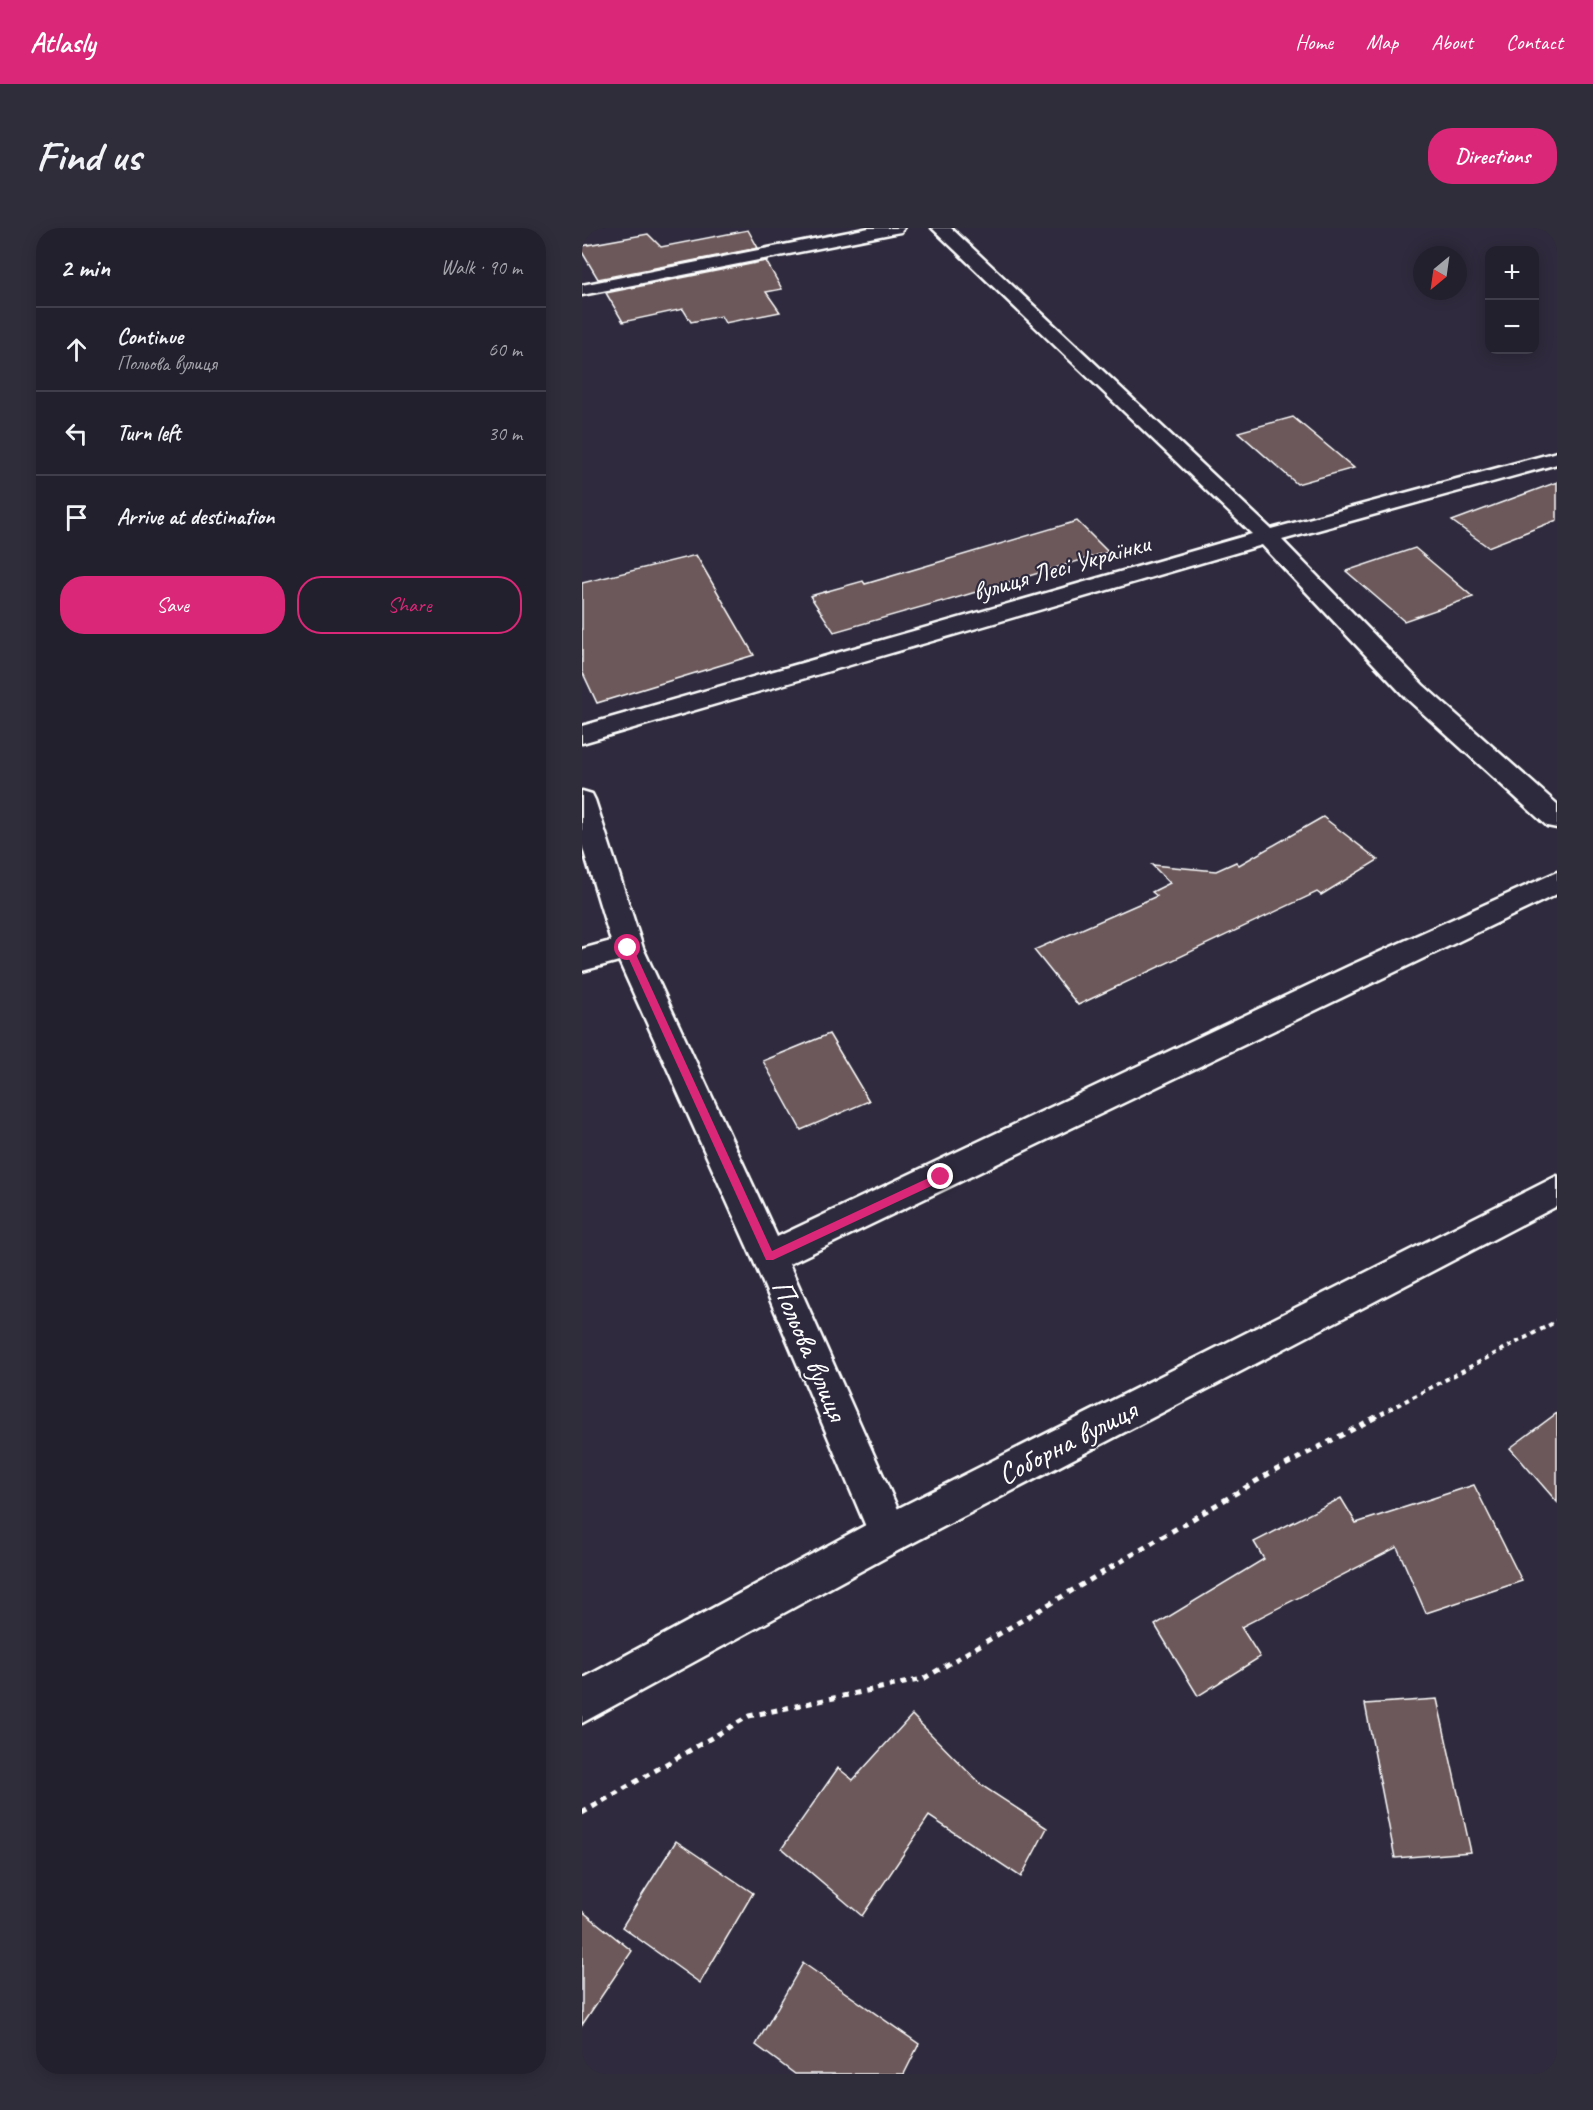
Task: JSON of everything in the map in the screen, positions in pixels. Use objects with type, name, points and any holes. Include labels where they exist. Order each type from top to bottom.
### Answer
[{"type":"street","points":[[582,290],[895,228]]},
{"type":"street","points":[[941,228],[1267,537],[1414,691],[1557,819]]},
{"type":"street","name":"вулиця Лесі Українки","points":[[582,735],[1267,537],[1557,458]]},
{"type":"street","name":"Польова вулиця","points":[[582,800],[628,948],[769,1257],[889,1534]]},
{"type":"street","points":[[769,1257],[941,1177],[1346,979],[1557,882]]},
{"type":"street","points":[[582,960],[628,948]]},
{"type":"street","name":"Соборна вулиця","points":[[582,1702],[889,1534],[1557,1190]]},
{"type":"path","points":[[582,1813],[749,1716],[923,1679],[1270,1473],[1557,1321]]},
{"type":"building","points":[[748,230],[758,248],[598,279],[582,252],[582,246],[648,234],[661,247]]},
{"type":"building","points":[[766,261],[782,289],[766,292],[780,312],[725,323],[721,316],[691,322],[683,309],[623,322],[606,293]]},
{"type":"building","points":[[1293,417],[1354,468],[1297,484],[1238,432]]},
{"type":"building","points":[[1557,482],[1557,520],[1488,547],[1452,521]]},
{"type":"building","points":[[1077,521],[1108,552],[834,632],[810,596],[863,581],[865,584]]},
{"type":"building","points":[[1415,548],[1473,597],[1404,621],[1346,571]]},
{"type":"building","points":[[696,555],[754,655],[597,703],[582,671],[582,583]]},
{"type":"building","points":[[1323,817],[1378,860],[1321,895],[1317,892],[1078,1005],[1034,950],[1157,896],[1152,892],[1170,883],[1152,865],[1216,871],[1236,862],[1239,865]]},
{"type":"building","points":[[829,1034],[869,1101],[801,1130],[763,1061]]},
{"type":"building","points":[[1557,1413],[1557,1502],[1510,1448]]},
{"type":"building","points":[[1474,1485],[1522,1581],[1426,1613],[1397,1547],[1241,1627],[1260,1657],[1198,1696],[1155,1625],[1264,1559],[1254,1542],[1341,1498],[1356,1523]]},
{"type":"building","points":[[1437,1699],[1471,1852],[1395,1858],[1365,1704]]},
{"type":"building","points":[[912,1715],[981,1785],[1047,1828],[1021,1877],[929,1816],[862,1916],[782,1848],[838,1768],[853,1780]]},
{"type":"building","points":[[676,1841],[753,1893],[700,1983],[622,1927]]},
{"type":"building","points":[[582,1911],[632,1951],[582,2025]]},
{"type":"building","points":[[803,1963],[919,2044],[904,2074],[795,2074],[756,2045]]},
{"type":"route","points":[[628,948],[769,1257],[941,1177]]}]
